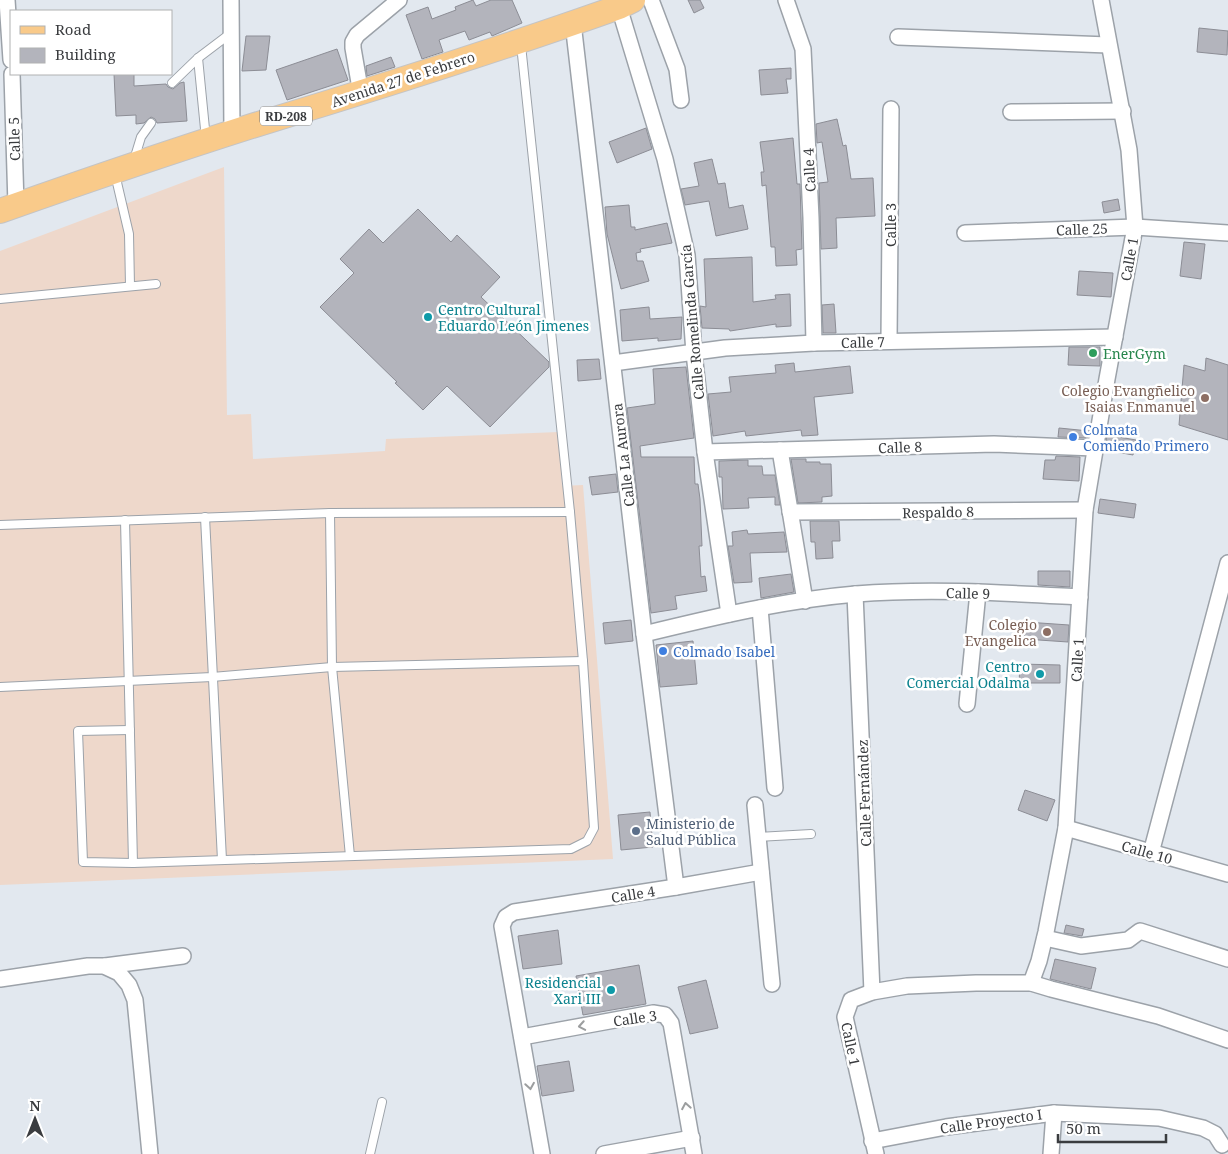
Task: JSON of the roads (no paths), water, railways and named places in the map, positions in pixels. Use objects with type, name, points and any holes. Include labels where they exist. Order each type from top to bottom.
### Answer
[{"type":"main road","name":"Avenida 27 de Febrero","points":[[8,208],[232,133],[361,94],[573,23],[626,3]]},
{"type":"street","points":[[7,0],[10,45]]},
{"type":"street","points":[[231,0],[232,133]]},
{"type":"street","points":[[361,94],[353,42],[357,35],[399,0]]},
{"type":"street","points":[[651,0],[677,69],[681,100]]},
{"type":"street","name":"Calle 4","points":[[786,0],[803,49],[811,208],[814,343]]},
{"type":"street","name":"Calle 1","points":[[874,1148],[845,1017],[851,1000],[872,992],[907,986],[1032,983],[1045,938],[1066,828],[1085,510],[1135,227],[1129,150],[1101,0]]},
{"type":"street","name":"Calle Romelinda García","points":[[626,3],[687,255],[694,353],[705,452],[729,614]]},
{"type":"street","name":"Calle La Aurora","points":[[573,23],[644,634],[676,887]]},
{"type":"street","points":[[898,38],[1108,45]]},
{"type":"street","name":"Calle 5","points":[[8,77],[8,208]]},
{"type":"street","name":"Calle 3","points":[[889,341],[891,109]]},
{"type":"street","points":[[1011,112],[1123,111]]},
{"type":"street","name":"Calle 25","points":[[965,233],[1135,227],[1228,233]]},
{"type":"street","name":"Calle 7","points":[[613,363],[725,348],[814,343],[1115,337]]},
{"type":"street","name":"Calle 8","points":[[705,452],[994,444],[1095,448]]},
{"type":"street","points":[[644,634],[729,614],[805,601],[780,450]]},
{"type":"street","name":"Respaldo 8","points":[[790,512],[1085,510]]},
{"type":"street","points":[[1151,853],[1228,563]]},
{"type":"street","name":"Calle 9","points":[[805,601],[855,594],[906,592],[978,592],[1080,597]]},
{"type":"street","points":[[967,704],[978,592]]},
{"type":"street","name":"Calle Fernández","points":[[855,594],[872,992]]},
{"type":"street","points":[[760,608],[775,788]]},
{"type":"street","points":[[755,805],[772,984]]},
{"type":"street","name":"Calle 10","points":[[1066,828],[1151,853],[1227,872]]},
{"type":"street","name":"Calle 4","points":[[522,1037],[502,926],[506,917],[514,912],[762,872]]},
{"type":"street","points":[[1045,938],[1081,946],[1128,940],[1140,931],[1228,958]]},
{"type":"street","points":[[0,979],[88,966],[104,966],[183,956]]},
{"type":"street","points":[[104,966],[119,972],[129,985],[135,1000],[150,1154]]},
{"type":"street","points":[[1032,983],[1158,1016],[1228,1040]]},
{"type":"street","name":"Calle 3","points":[[522,1037],[653,1013],[665,1015],[671,1023],[694,1154]]},
{"type":"street","points":[[522,1037],[542,1154]]},
{"type":"street","points":[[1051,1154],[1054,1112]]},
{"type":"street","name":"Calle Proyecto I","points":[[874,1148],[946,1126],[1054,1112],[1159,1118],[1202,1128],[1215,1134],[1223,1146]]},
{"type":"street","points":[[604,1154],[692,1138]]},
{"type":"lane","points":[[172,83],[198,58],[231,33]]},
{"type":"lane","points":[[130,730],[78,731],[82,862],[133,863],[571,849],[586,841],[594,828],[583,662],[570,512],[520,40]]},
{"type":"lane","points":[[198,58],[206,142]]},
{"type":"lane","points":[[130,286],[129,234],[124,169],[141,137],[151,123]]},
{"type":"lane","points":[[0,300],[156,284]]},
{"type":"lane","points":[[0,525],[330,513],[570,512]]},
{"type":"lane","points":[[330,513],[332,667],[350,856]]},
{"type":"lane","points":[[205,517],[222,860]]},
{"type":"lane","points":[[125,520],[133,863]]},
{"type":"lane","points":[[0,687],[212,677],[332,667],[583,662]]},
{"type":"lane","points":[[759,837],[811,834]]},
{"type":"lane","points":[[370,1154],[382,1102]]},
{"type":"place","name":"Centro Cultural Eduardo León Jimenes","points":[[428,317]]},
{"type":"place","name":"EnerGym","points":[[1093,353]]},
{"type":"place","name":"Colegio Evangñelico Isaias Enmanuel","points":[[1205,398]]},
{"type":"place","name":"Colmata Comiendo Primero","points":[[1073,437]]},
{"type":"place","name":"Colegio Evangelica","points":[[1047,632]]},
{"type":"place","name":"Colmado Isabel","points":[[663,651]]},
{"type":"place","name":"Centro Comercial Odalma","points":[[1040,674]]},
{"type":"place","name":"Ministerio de Salud Pública","points":[[636,831]]},
{"type":"place","name":"Residencial Xari III","points":[[611,990]]}]
